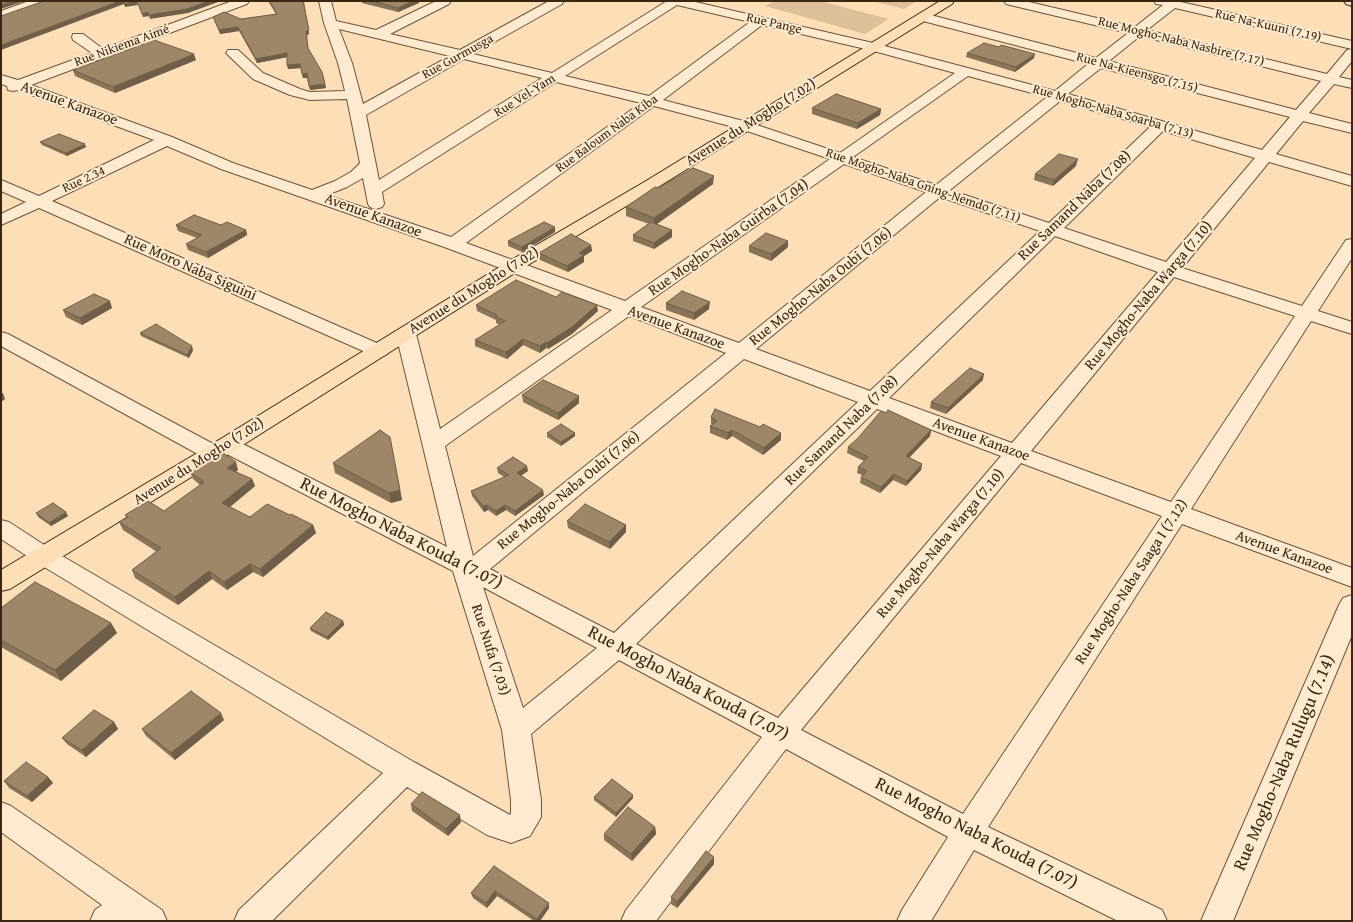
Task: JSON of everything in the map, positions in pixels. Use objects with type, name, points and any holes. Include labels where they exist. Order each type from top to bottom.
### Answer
[{"type":"main road","name":"Avenue du Mogho (7.02)","points":[[1,582],[379,351],[512,266],[746,126],[948,1]]},
{"type":"street","points":[[1,15],[41,1]]},
{"type":"street","name":"Rue Nikiema Aimé","points":[[7,85],[102,54],[244,1]]},
{"type":"street","points":[[379,34],[445,1]]},
{"type":"street","name":"Rue Gurmusga","points":[[358,113],[558,1]]},
{"type":"street","name":"Rue Pange","points":[[675,1],[873,47]]},
{"type":"street","name":"Rue Vel-Yam","points":[[374,190],[675,1]]},
{"type":"street","name":"Rue Mogho-Naba Nasbire (7.17)","points":[[1010,1],[1352,84]]},
{"type":"street","points":[[326,2],[330,23],[345,64],[358,113],[374,190],[378,219]]},
{"type":"street","name":"Rue Mogho-Naba Oubi (7.06)","points":[[468,568],[740,352],[938,191],[1099,63],[1137,32],[1169,2]]},
{"type":"street","name":"Rue Na-Kuuni (7.19)","points":[[1169,2],[1352,45]]},
{"type":"street","name":"Rue Na-Kieensgo (7.15)","points":[[923,17],[1352,129]]},
{"type":"street","name":"Rue Baloum Naba Kiba","points":[[453,244],[652,101],[758,21]]},
{"type":"street","name":"Rue Mogho-Naba Gning-Nemdo (7.11)","points":[[330,23],[464,54],[746,126],[1171,270],[1352,328]]},
{"type":"street","points":[[78,37],[102,54]]},
{"type":"street","name":"Rue Mogho-Naba Soarba (7.13)","points":[[873,47],[1058,96],[1352,181]]},
{"type":"street","points":[[233,53],[258,76],[295,92],[310,96],[352,95]]},
{"type":"street","name":"Rue Mogho-Naba Warga (7.10)","points":[[637,921],[781,734],[1352,53]]},
{"type":"street","name":"Rue Mogho-Naba Guirba (7.04)","points":[[433,444],[965,72]]},
{"type":"street","name":"Avenue Kanazoe","points":[[7,85],[167,140],[227,166],[453,244],[740,352],[1018,453],[1352,578]]},
{"type":"street","name":"Rue Samand Naba (7.08)","points":[[516,730],[617,646],[1161,125]]},
{"type":"street","name":"Rue 2.34","points":[[1,220],[167,140]]},
{"type":"street","points":[[313,195],[341,184],[357,175],[368,164]]},
{"type":"street","name":"Rue Moro Naba Siguini","points":[[1,185],[379,351]]},
{"type":"street","name":"Rue Mogho-Naba Saaga I (7.12)","points":[[913,921],[968,832],[1352,244]]},
{"type":"street","name":"Rue Nufa (7.03)","points":[[404,771],[498,825],[511,829],[519,826],[526,817],[526,800],[516,730],[433,444],[406,334]]},
{"type":"street","name":"Rue Mogho Naba Kouda (7.07)","points":[[1,338],[220,449],[468,568],[968,832],[1151,921]]},
{"type":"street","points":[[1,528],[44,556],[404,771],[250,921]]},
{"type":"street","name":"Rue Mogho-Naba Rulugu (7.14)","points":[[1217,921],[1352,605]]},
{"type":"street","points":[[1,815],[129,916]]},
{"type":"shaded area","points":[[775,1],[820,1],[889,19],[865,34],[765,6]]},
{"type":"shaded area","points":[[873,1],[917,1],[904,9]]},
{"type":"building","points":[[1,1],[12,1],[1,5]]},
{"type":"building","points":[[44,1],[120,1],[1,45],[1,16]]},
{"type":"building","points":[[124,1],[137,1],[124,4]]},
{"type":"building","points":[[137,1],[209,1],[187,9],[149,15],[148,12],[142,14]]},
{"type":"building","points":[[269,1],[303,1],[309,30],[306,31],[308,48],[322,72],[325,84],[309,86],[307,73],[302,74],[300,64],[287,65],[287,53],[256,59],[238,27],[219,30],[213,17],[224,12],[241,19],[277,14]]},
{"type":"building","points":[[372,1],[413,1],[398,8]]},
{"type":"building","points":[[154,40],[194,54],[113,87],[73,70]]},
{"type":"building","points":[[984,43],[999,47],[1001,45],[1035,54],[1016,67],[967,53]]},
{"type":"building","points":[[836,94],[881,109],[858,123],[812,108]]},
{"type":"building","points":[[59,134],[85,144],[66,153],[40,142]]},
{"type":"building","points":[[1059,154],[1078,159],[1054,180],[1035,174]]},
{"type":"building","points":[[693,168],[714,176],[654,218],[626,207],[655,187],[658,188]]},
{"type":"building","points":[[194,215],[221,225],[227,222],[246,230],[206,252],[186,244],[202,235],[176,225]]},
{"type":"building","points":[[544,222],[555,227],[522,247],[508,241]]},
{"type":"building","points":[[651,222],[672,230],[654,243],[633,235]]},
{"type":"building","points":[[766,233],[788,241],[771,254],[749,246]]},
{"type":"building","points":[[571,234],[591,245],[579,253],[584,255],[567,266],[539,253]]},
{"type":"building","points":[[516,280],[556,297],[562,292],[597,305],[572,327],[540,346],[523,339],[506,352],[475,340],[505,321],[495,316],[497,315],[476,305]]},
{"type":"building","points":[[682,291],[710,302],[694,313],[666,303]]},
{"type":"building","points":[[94,294],[110,301],[80,318],[63,310]]},
{"type":"building","points":[[156,324],[192,346],[187,355],[140,333]]},
{"type":"building","points":[[970,368],[984,374],[948,408],[931,402]]},
{"type":"building","points":[[543,380],[579,396],[558,413],[522,395]]},
{"type":"building","points":[[715,409],[760,427],[763,424],[781,433],[764,448],[732,430],[728,433],[710,426],[717,421],[711,417]]},
{"type":"building","points":[[888,410],[931,430],[906,456],[922,464],[907,481],[894,474],[881,487],[861,477],[867,471],[858,467],[868,457],[848,447],[858,438],[881,411],[886,413]]},
{"type":"building","points":[[561,424],[575,433],[561,442],[547,433]]},
{"type":"building","points":[[380,430],[390,437],[400,490],[389,493],[333,463]]},
{"type":"building","points":[[223,453],[236,462],[227,468],[252,479],[222,503],[250,517],[267,504],[313,525],[260,569],[250,564],[224,582],[209,571],[175,597],[132,570],[161,548],[119,522],[128,517],[125,515],[148,501],[164,511],[204,482],[190,472]]},
{"type":"building","points":[[513,457],[527,466],[517,473],[543,490],[515,511],[505,505],[496,511],[487,505],[483,506],[471,491],[509,475],[497,468]]},
{"type":"building","points":[[53,503],[66,512],[49,523],[36,513]]},
{"type":"building","points":[[585,504],[626,525],[609,542],[567,521]]},
{"type":"building","points":[[35,582],[111,623],[55,670],[1,640],[1,608]]},
{"type":"building","points":[[326,612],[343,621],[327,637],[310,628]]},
{"type":"building","points":[[191,691],[221,713],[171,753],[142,729]]},
{"type":"building","points":[[94,710],[114,722],[82,750],[62,738]]},
{"type":"building","points":[[26,762],[48,777],[27,796],[4,781]]},
{"type":"building","points":[[612,779],[633,795],[616,813],[594,797]]},
{"type":"building","points":[[422,792],[460,815],[446,829],[411,804]]},
{"type":"building","points":[[628,807],[655,827],[631,854],[604,834]]},
{"type":"building","points":[[706,851],[714,857],[677,902],[671,897]]},
{"type":"building","points":[[494,866],[549,903],[537,919],[495,891],[486,903],[471,893]]}]
